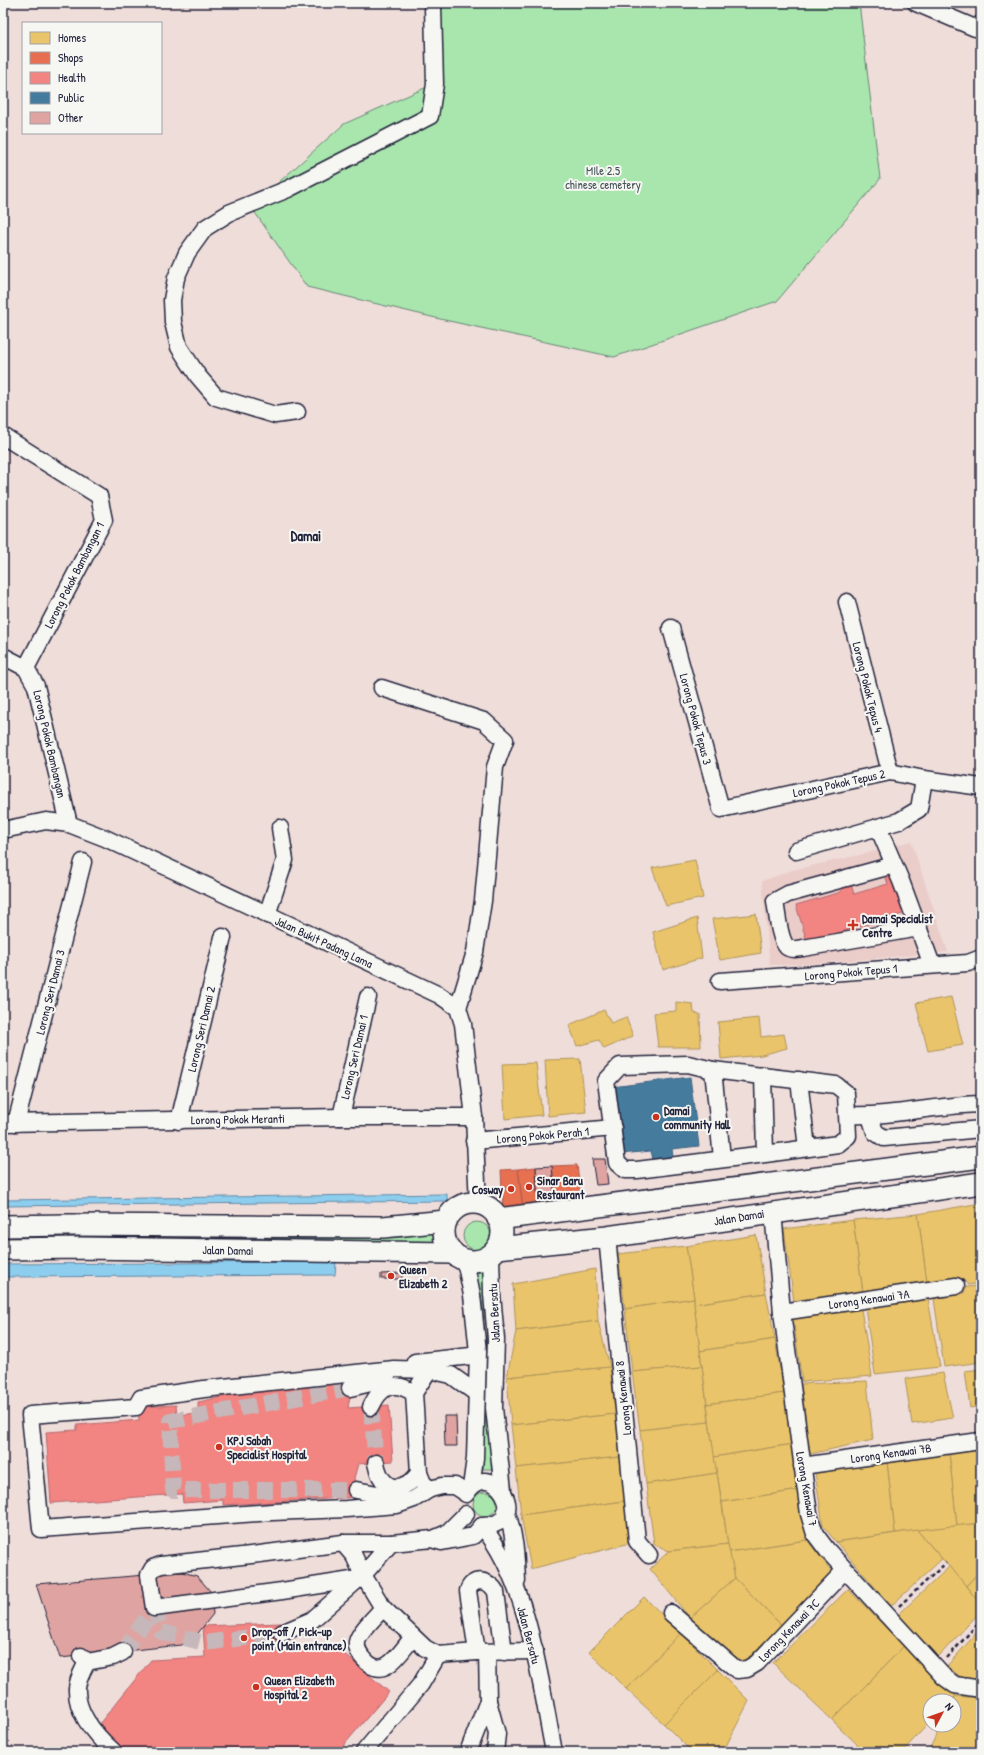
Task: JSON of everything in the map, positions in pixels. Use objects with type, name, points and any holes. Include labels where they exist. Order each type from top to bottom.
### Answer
[{"type":"main road","points":[[498,1219],[981,1157]]},
{"type":"main road","name":"Jalan Damai","points":[[494,1251],[607,1237],[981,1183]]},
{"type":"main road","points":[[468,1204],[478,1204],[486,1207],[498,1219],[501,1233],[494,1251],[483,1259],[474,1261],[459,1257],[444,1238],[446,1221],[452,1213],[459,1207],[468,1204]]},
{"type":"main road","name":"Jalan Damai","points":[[3,1226],[383,1227],[446,1221]]},
{"type":"main road","name":"Jalan Damai","points":[[3,1249],[81,1248],[459,1257]]},
{"type":"street","points":[[297,412],[275,415],[216,397],[198,376],[179,347],[173,322],[172,300],[176,278],[187,253],[205,228],[229,213],[288,189],[430,116],[435,84],[433,7],[435,3]]},
{"type":"street","points":[[916,3],[945,9],[975,28],[981,24]]},
{"type":"street","name":"Lorong Pokok Bambangan 1","points":[[3,436],[99,496],[104,520],[26,668]]},
{"type":"street","name":"Lorong Pokok Tepus 4","points":[[847,602],[890,772]]},
{"type":"street","name":"Lorong Pokok Tepus 3","points":[[671,628],[721,809]]},
{"type":"street","points":[[3,656],[26,668]]},
{"type":"street","name":"Lorong Pokok Bambangan","points":[[26,668],[36,686],[69,824]]},
{"type":"street","points":[[382,688],[484,721],[505,740],[495,767],[484,901],[475,952],[458,1008],[463,1024],[474,1117],[478,1204]]},
{"type":"street","name":"Lorong Pokok Tepus 2","points":[[721,809],[890,772],[924,779],[981,787]]},
{"type":"street","points":[[796,850],[898,821],[919,809],[924,779]]},
{"type":"street","name":"Jalan Bukit Padang Lama","points":[[3,830],[46,821],[69,824],[106,838],[177,871],[267,916],[439,995],[458,1008]]},
{"type":"street","points":[[878,827],[919,928],[932,965]]},
{"type":"street","points":[[267,916],[284,860],[280,828]]},
{"type":"street","name":"Lorong Seri Damai 3","points":[[10,1123],[83,862]]},
{"type":"street","points":[[894,865],[788,894],[779,898],[776,901],[781,933],[784,942],[788,947],[793,949],[803,948],[919,928]]},
{"type":"street","name":"Lorong Seri Damai 2","points":[[179,1121],[223,938]]},
{"type":"street","name":"Lorong Pokok Tepus 1","points":[[720,981],[820,975],[968,963],[981,958]]},
{"type":"street","name":"Lorong Seri Damai 1","points":[[341,1117],[368,997]]},
{"type":"street","points":[[688,1064],[714,1070],[763,1075],[836,1086],[846,1093],[848,1136],[838,1144],[637,1170],[625,1170],[620,1168],[617,1163],[606,1081],[620,1066],[688,1064]]},
{"type":"street","points":[[714,1070],[722,1158]]},
{"type":"street","points":[[763,1075],[765,1154]]},
{"type":"street","points":[[800,1080],[807,1148]]},
{"type":"street","points":[[848,1115],[870,1116],[962,1104],[981,1104]]},
{"type":"street","points":[[870,1116],[875,1132],[884,1138],[981,1129]]},
{"type":"street","name":"Lorong Pokok Meranti","points":[[10,1123],[341,1117],[474,1117]]},
{"type":"street","name":"Lorong Pokok Perah 1","points":[[474,1141],[613,1128]]},
{"type":"street","name":"Lorong Kenawai 7","points":[[773,1212],[782,1312],[802,1466],[809,1514],[815,1534],[845,1570],[944,1677],[955,1685],[981,1688]]},
{"type":"street","name":"Lorong Kenawai 8","points":[[607,1237],[637,1541],[649,1555]]},
{"type":"street","name":"Jalan Bersatu","points":[[494,1251],[492,1294],[496,1339],[494,1408],[503,1490]]},
{"type":"street","name":"Jalan Bersatu","points":[[459,1257],[472,1295],[478,1352],[475,1458],[468,1490]]},
{"type":"street","name":"Lorong Kenawai 7A","points":[[782,1312],[956,1286]]},
{"type":"street","points":[[350,1388],[375,1382],[394,1369],[413,1362],[471,1356],[478,1352]]},
{"type":"street","points":[[468,1490],[455,1486],[442,1486],[430,1489],[397,1505],[272,1512],[41,1529],[30,1415],[136,1406],[141,1398],[204,1389],[394,1369],[429,1370],[451,1376],[476,1393]]},
{"type":"street","points":[[429,1370],[414,1393],[419,1473],[423,1483],[430,1489]]},
{"type":"street","points":[[371,1407],[381,1391],[393,1385],[403,1386],[414,1393]]},
{"type":"street","name":"Lorong Kenawai 7B","points":[[802,1466],[980,1441]]},
{"type":"street","points":[[376,1463],[378,1473],[383,1482],[391,1485],[400,1487],[409,1484],[419,1473]]},
{"type":"street","points":[[490,1483],[497,1485],[503,1490],[508,1504],[506,1512],[497,1523],[490,1526],[482,1526],[476,1524],[466,1514],[464,1500],[468,1490],[477,1484],[490,1483]]},
{"type":"street","points":[[356,1490],[410,1500]]},
{"type":"street","points":[[506,1512],[512,1528],[515,1544],[517,1590]]},
{"type":"street","points":[[361,1577],[282,1591],[154,1608],[149,1575],[153,1568],[161,1564],[260,1554],[343,1543],[391,1543],[433,1539],[446,1533],[466,1514]]},
{"type":"street","points":[[433,1539],[442,1542],[473,1536],[482,1526]]},
{"type":"street","name":"Jalan Bersatu","points":[[482,1526],[503,1554],[517,1590],[535,1651],[554,1752]]},
{"type":"street","points":[[343,1543],[354,1556],[361,1577],[384,1608],[425,1648],[438,1655],[535,1651]]},
{"type":"street","points":[[282,1633],[312,1620],[361,1577],[391,1543]]},
{"type":"street","name":"Lorong Kenawai 7C","points":[[671,1613],[737,1670],[747,1669],[757,1663],[845,1570]]},
{"type":"street","points":[[495,1752],[497,1734],[488,1701],[482,1652],[468,1591],[469,1587],[475,1583],[485,1581],[492,1585],[496,1592],[504,1652]]},
{"type":"street","points":[[384,1608],[360,1636],[357,1643],[359,1652],[365,1661],[376,1668],[383,1668],[391,1664],[413,1637]]},
{"type":"street","points":[[114,1752],[88,1723],[79,1703],[77,1688],[84,1659],[108,1658],[123,1652]]},
{"type":"street","points":[[364,1752],[421,1684],[438,1655]]},
{"type":"street","points":[[468,1752],[488,1701]]},
{"type":"path","points":[[888,1616],[946,1563]]},
{"type":"path","points":[[937,1669],[981,1620]]},
{"type":"shaded area","name":"Damai Specialist Centre","points":[[911,841],[948,952],[810,964],[770,965],[762,881],[793,870],[864,854]]},
{"type":"green space","name":"MIle 2.5 chinese cemetery","points":[[425,3],[859,3],[880,179],[777,301],[614,357],[440,319],[307,287],[251,207],[344,124],[427,87]]},
{"type":"green space","points":[[477,1222],[487,1226],[491,1236],[487,1246],[477,1250],[467,1246],[463,1236],[467,1226]]},
{"type":"green space","points":[[441,1230],[440,1246],[3,1239],[358,1238],[402,1237]]},
{"type":"green space","points":[[487,1270],[486,1325],[481,1296],[474,1271]]},
{"type":"green space","points":[[487,1333],[488,1429],[494,1469],[483,1469]]},
{"type":"green space","points":[[485,1492],[493,1496],[497,1504],[493,1512],[485,1516],[477,1512],[473,1504],[477,1496]]},
{"type":"water","points":[[447,1194],[447,1201],[3,1206],[3,1200]]},
{"type":"water","points":[[336,1262],[335,1275],[3,1277],[3,1264]]},
{"type":"building: Homes","points":[[695,860],[703,898],[666,906],[652,868]]},
{"type":"building: Homes","points":[[756,914],[761,953],[720,960],[712,919]]},
{"type":"building: Homes","points":[[697,918],[702,958],[663,970],[653,932]]},
{"type":"building: Homes","points":[[951,997],[963,1045],[928,1051],[916,1003]]},
{"type":"building: Homes","points":[[676,1002],[693,1004],[694,1013],[700,1014],[701,1047],[658,1047],[654,1013],[676,1011]]},
{"type":"building: Homes","points":[[604,1010],[611,1023],[626,1017],[633,1036],[604,1049],[599,1040],[577,1046],[569,1025]]},
{"type":"building: Homes","points":[[759,1018],[761,1037],[784,1034],[787,1048],[762,1055],[721,1059],[718,1022]]},
{"type":"building: Homes","points":[[580,1059],[586,1112],[548,1116],[545,1060]]},
{"type":"building: Homes","points":[[536,1063],[542,1115],[505,1119],[502,1064]]},
{"type":"building: Homes","points":[[981,1203],[981,1283],[968,1285],[964,1280],[927,1283],[918,1214]]},
{"type":"building: Homes","points":[[918,1214],[927,1283],[863,1293],[853,1220]]},
{"type":"building: Homes","points":[[853,1220],[863,1293],[794,1302],[784,1229]]},
{"type":"building: Homes","points":[[756,1235],[766,1293],[694,1304],[686,1246]]},
{"type":"building: Homes","points":[[686,1246],[694,1298],[625,1309],[618,1254]]},
{"type":"building: Homes","points":[[595,1269],[598,1321],[516,1331],[513,1284]]},
{"type":"building: Homes","points":[[981,1286],[981,1362],[944,1367],[934,1299],[964,1293],[966,1287]]},
{"type":"building: Homes","points":[[766,1293],[775,1339],[700,1351],[694,1304]]},
{"type":"building: Homes","points":[[694,1298],[702,1366],[632,1372],[625,1309]]},
{"type":"building: Homes","points":[[928,1299],[940,1367],[875,1374],[865,1307]]},
{"type":"building: Homes","points":[[861,1309],[872,1376],[802,1382],[793,1317]]},
{"type":"building: Homes","points":[[598,1321],[610,1367],[507,1377],[516,1331]]},
{"type":"building: Homes","points":[[775,1339],[784,1393],[707,1404],[700,1351]]},
{"type":"building: Homes","points":[[702,1366],[709,1422],[640,1430],[632,1372]]},
{"type":"building: Homes","points":[[610,1367],[616,1414],[511,1425],[507,1377]]},
{"type":"building: Homes","points":[[981,1369],[981,1406],[970,1408],[965,1371]]},
{"type":"building: Homes","points":[[943,1373],[953,1418],[912,1424],[905,1379]]},
{"type":"building: Homes","points":[[867,1381],[873,1440],[810,1454],[801,1384]]},
{"type":"building: Homes","points":[[784,1393],[793,1444],[714,1457],[707,1404]]},
{"type":"building: Homes","points":[[616,1414],[620,1457],[516,1468],[511,1425]]},
{"type":"building: Homes","points":[[709,1422],[717,1473],[646,1484],[640,1430]]},
{"type":"building: Homes","points":[[793,1444],[800,1490],[722,1502],[714,1457]]},
{"type":"building: Homes","points":[[981,1450],[981,1523],[957,1526],[949,1453]]},
{"type":"building: Homes","points":[[949,1453],[957,1526],[895,1533],[887,1462]]},
{"type":"building: Homes","points":[[620,1457],[625,1501],[521,1515],[516,1468]]},
{"type":"building: Homes","points":[[887,1462],[895,1533],[836,1542],[823,1526],[815,1472]]},
{"type":"building: Homes","points":[[717,1473],[728,1544],[669,1551],[654,1544],[646,1484]]},
{"type":"building: Homes","points":[[800,1490],[807,1540],[729,1552],[722,1502]]},
{"type":"building: Homes","points":[[625,1501],[630,1543],[531,1569],[521,1515]]},
{"type":"building: Homes","points":[[981,1523],[981,1570],[966,1586],[917,1530]]},
{"type":"building: Homes","points":[[917,1530],[942,1559],[891,1606],[836,1542]]},
{"type":"building: Homes","points":[[807,1540],[833,1573],[781,1625],[735,1578],[729,1552]]},
{"type":"building: Homes","points":[[728,1544],[735,1578],[690,1618],[650,1569],[669,1551]]},
{"type":"building: Homes","points":[[950,1566],[981,1605],[981,1611],[938,1657],[898,1615]]},
{"type":"building: Homes","points":[[981,1570],[981,1605],[966,1586]]},
{"type":"building: Homes","points":[[735,1578],[781,1625],[742,1664],[690,1618]]},
{"type":"building: Homes","points":[[848,1589],[904,1646],[832,1720],[773,1663]]},
{"type":"building: Homes","points":[[644,1597],[681,1633],[626,1689],[589,1652]]},
{"type":"building: Homes","points":[[981,1628],[981,1682],[967,1682],[947,1666]]},
{"type":"building: Homes","points":[[681,1633],[718,1670],[664,1724],[626,1689]]},
{"type":"building: Homes","points":[[904,1646],[953,1693],[922,1693],[922,1731],[902,1752],[865,1752],[832,1720]]},
{"type":"building: Homes","points":[[718,1670],[749,1701],[723,1752],[692,1752],[664,1724]]},
{"type":"building: Homes","points":[[962,1696],[981,1698],[981,1752],[928,1752],[937,1733],[962,1733]]},
{"type":"building: Shops","points":[[577,1165],[581,1197],[555,1200],[552,1166]]},
{"type":"building: Shops","name":"Sinar Baru Restaurant","points":[[536,1167],[538,1206],[523,1209],[518,1169]]},
{"type":"building: Shops","name":"Cosway","points":[[518,1169],[523,1209],[503,1209],[501,1170]]},
{"type":"building: Health","points":[[893,869],[906,913],[807,942],[796,905],[841,892],[840,888],[851,884],[854,894],[888,884],[884,872]]},
{"type":"building: Health","name":"KPJ Sabah Specialist Hospital","points":[[344,1371],[351,1389],[348,1408],[389,1405],[393,1461],[358,1464],[354,1478],[358,1497],[223,1505],[223,1500],[183,1503],[182,1494],[51,1503],[46,1432],[77,1430],[77,1425],[139,1420],[138,1407],[176,1405],[177,1415],[198,1413],[198,1402]]},
{"type":"building: Health","name":"Queen Elizabeth Hospital 2","points":[[281,1623],[282,1648],[335,1646],[389,1692],[338,1752],[124,1752],[95,1729],[151,1660],[205,1657],[203,1626]]},
{"type":"building: Public","name":"Damai community Hall","points":[[690,1077],[699,1146],[672,1149],[673,1157],[653,1159],[651,1151],[621,1154],[612,1087]]},
{"type":"building: Other","points":[[592,1159],[605,1159],[608,1184],[596,1185]]},
{"type":"building: Other","points":[[552,1166],[555,1200],[538,1206],[536,1167]]},
{"type":"building: Other","name":"Queen Elizabeth 2","points":[[402,1273],[402,1279],[381,1279],[381,1274]]},
{"type":"building: Other","points":[[444,1416],[456,1416],[457,1446],[445,1446]]},
{"type":"building: Other","points":[[182,1572],[197,1576],[211,1592],[213,1614],[195,1637],[181,1645],[60,1658],[36,1584]]},
{"type":"tunnel","points":[[350,1388],[170,1421],[173,1490],[356,1490]]},
{"type":"tunnel","points":[[371,1407],[376,1463]]},
{"type":"tunnel","points":[[154,1608],[162,1632],[204,1643],[282,1633]]},
{"type":"tunnel","points":[[123,1652],[154,1608]]},
{"type":"place","name":"Damai Specialist Centre","points":[[853,925]]},
{"type":"place","name":"Damai community Hall","points":[[656,1117]]},
{"type":"place","name":"Sinar Baru Restaurant","points":[[529,1187]]},
{"type":"place","name":"Cosway","points":[[511,1189]]},
{"type":"place","name":"Queen Elizabeth 2","points":[[391,1276]]},
{"type":"place","name":"KPJ Sabah Specialist Hospital","points":[[219,1447]]},
{"type":"place","name":"Drop-off / Pick-up point (Main entrance)","points":[[244,1638]]},
{"type":"place","name":"Queen Elizabeth Hospital 2","points":[[256,1687]]},
{"type":"district","name":"Damai","points":[[306,535]]}]
